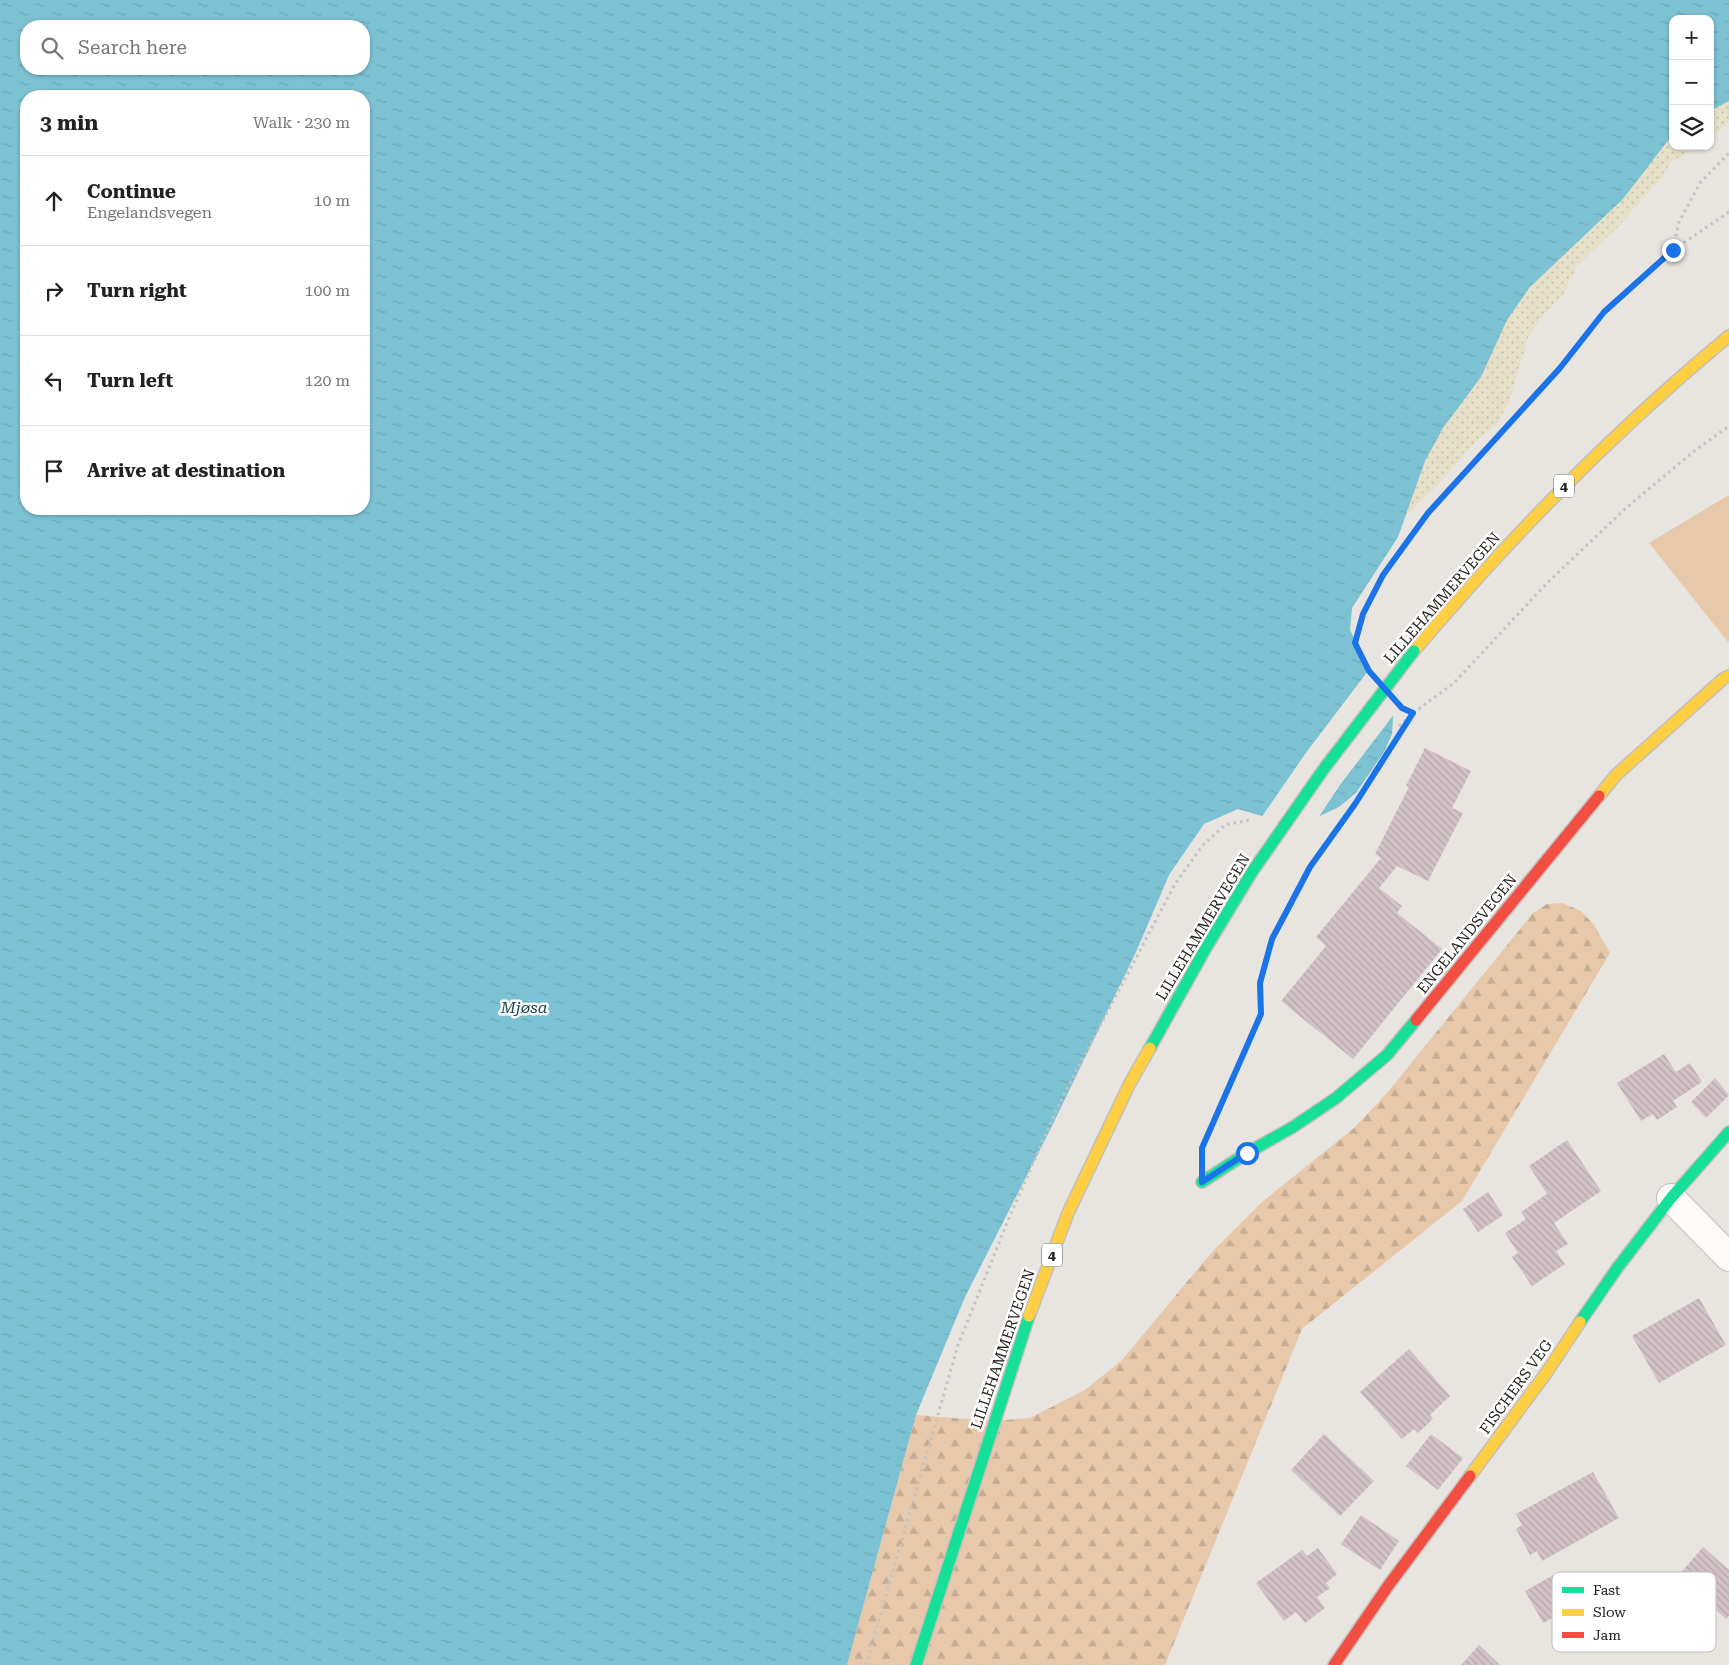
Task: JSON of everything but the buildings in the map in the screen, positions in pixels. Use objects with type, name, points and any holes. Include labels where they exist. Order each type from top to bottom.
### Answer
[{"type":"main road","name":"LILLEHAMMERVEGEN","points":[[916,1665],[1021,1336],[1068,1213],[1130,1083],[1252,872],[1323,770],[1414,651],[1457,599],[1534,516],[1610,439],[1729,336]]},
{"type":"main road","name":"ENGELANDSVEGEN","points":[[1202,1182],[1247,1153],[1293,1127],[1336,1098],[1387,1055],[1616,775],[1723,679],[1729,676]]},
{"type":"main road","name":"FISCHERS VEG","points":[[1334,1665],[1388,1586],[1547,1372],[1618,1267],[1671,1198],[1729,1132]]},
{"type":"street","points":[[1671,1198],[1729,1257]]},
{"type":"path","points":[[1673,250],[1679,222],[1700,183],[1729,153]]},
{"type":"path","points":[[1369,671],[1355,643],[1363,614],[1383,575],[1428,513],[1560,368],[1604,312],[1673,250],[1729,212]]},
{"type":"path","points":[[1202,1182],[1202,1148],[1261,1014],[1260,983],[1272,939],[1310,867],[1355,804],[1413,713],[1454,683],[1547,583],[1626,508],[1693,452],[1729,426]]},
{"type":"path","points":[[1408,710],[1413,713]]},
{"type":"green space","points":[[1729,495],[1729,641],[1728,642],[1649,543]]},
{"type":"green space","points":[[1562,903],[1581,911],[1594,925],[1610,953],[1462,1201],[1302,1329],[1165,1665],[847,1665],[916,1415],[992,1421],[1030,1418],[1085,1390],[1122,1360],[1211,1253],[1262,1202],[1354,1128],[1387,1093],[1533,913],[1547,904]]},
{"type":"sand","points":[[1729,52],[1729,122],[1714,135],[1714,60],[1714,54]]},
{"type":"sand","points":[[1669,98],[1669,150],[1695,150],[1672,161],[1663,176],[1619,226],[1576,267],[1563,296],[1544,314],[1528,338],[1509,402],[1497,424],[1474,443],[1443,479],[1403,519],[1442,404]]},
{"type":"water","name":"Mjøsa","points":[[0,0],[1729,0],[1729,101],[1714,109],[1714,15],[1669,15],[1669,139],[1623,199],[1530,287],[1507,320],[1481,377],[1443,428],[1425,461],[1398,537],[1352,608],[1350,630],[1393,716],[1392,734],[1384,752],[1356,793],[1339,807],[1305,823],[1289,824],[1238,809],[1204,824],[1169,875],[1136,952],[1052,1126],[965,1297],[916,1415],[847,1665],[0,1665]]},
{"type":"pier","points":[[1371,667],[1395,713],[1340,785],[1316,821],[1306,825],[1288,826],[1261,818],[1305,754]]},
{"type":"traffic: fast","points":[[1252,872],[1323,770],[1414,651]]},
{"type":"traffic: fast","points":[[1150,1048],[1207,946],[1252,872]]},
{"type":"traffic: fast","points":[[1202,1182],[1247,1153],[1293,1127],[1336,1098],[1387,1055],[1416,1020]]},
{"type":"traffic: fast","points":[[1580,1322],[1618,1267],[1671,1198],[1729,1132]]},
{"type":"traffic: fast","points":[[916,1665],[1029,1316]]},
{"type":"traffic: slow","points":[[1414,651],[1488,566],[1564,486],[1644,410],[1729,336]]},
{"type":"traffic: slow","points":[[1599,796],[1616,775],[1723,679],[1729,676]]},
{"type":"traffic: slow","points":[[1029,1316],[1068,1213],[1130,1083],[1150,1048]]},
{"type":"traffic: slow","points":[[1470,1476],[1547,1372],[1580,1322]]},
{"type":"traffic: jam","points":[[1416,1020],[1599,796]]},
{"type":"traffic: jam","points":[[1334,1665],[1388,1586],[1470,1476]]},
{"type":"route","points":[[1247,1153],[1202,1182],[1202,1148],[1261,1014],[1260,983],[1272,939],[1310,867],[1355,804],[1413,713],[1402,708],[1369,671],[1355,643],[1363,614],[1383,575],[1428,513],[1560,368],[1604,312],[1673,250]]}]
